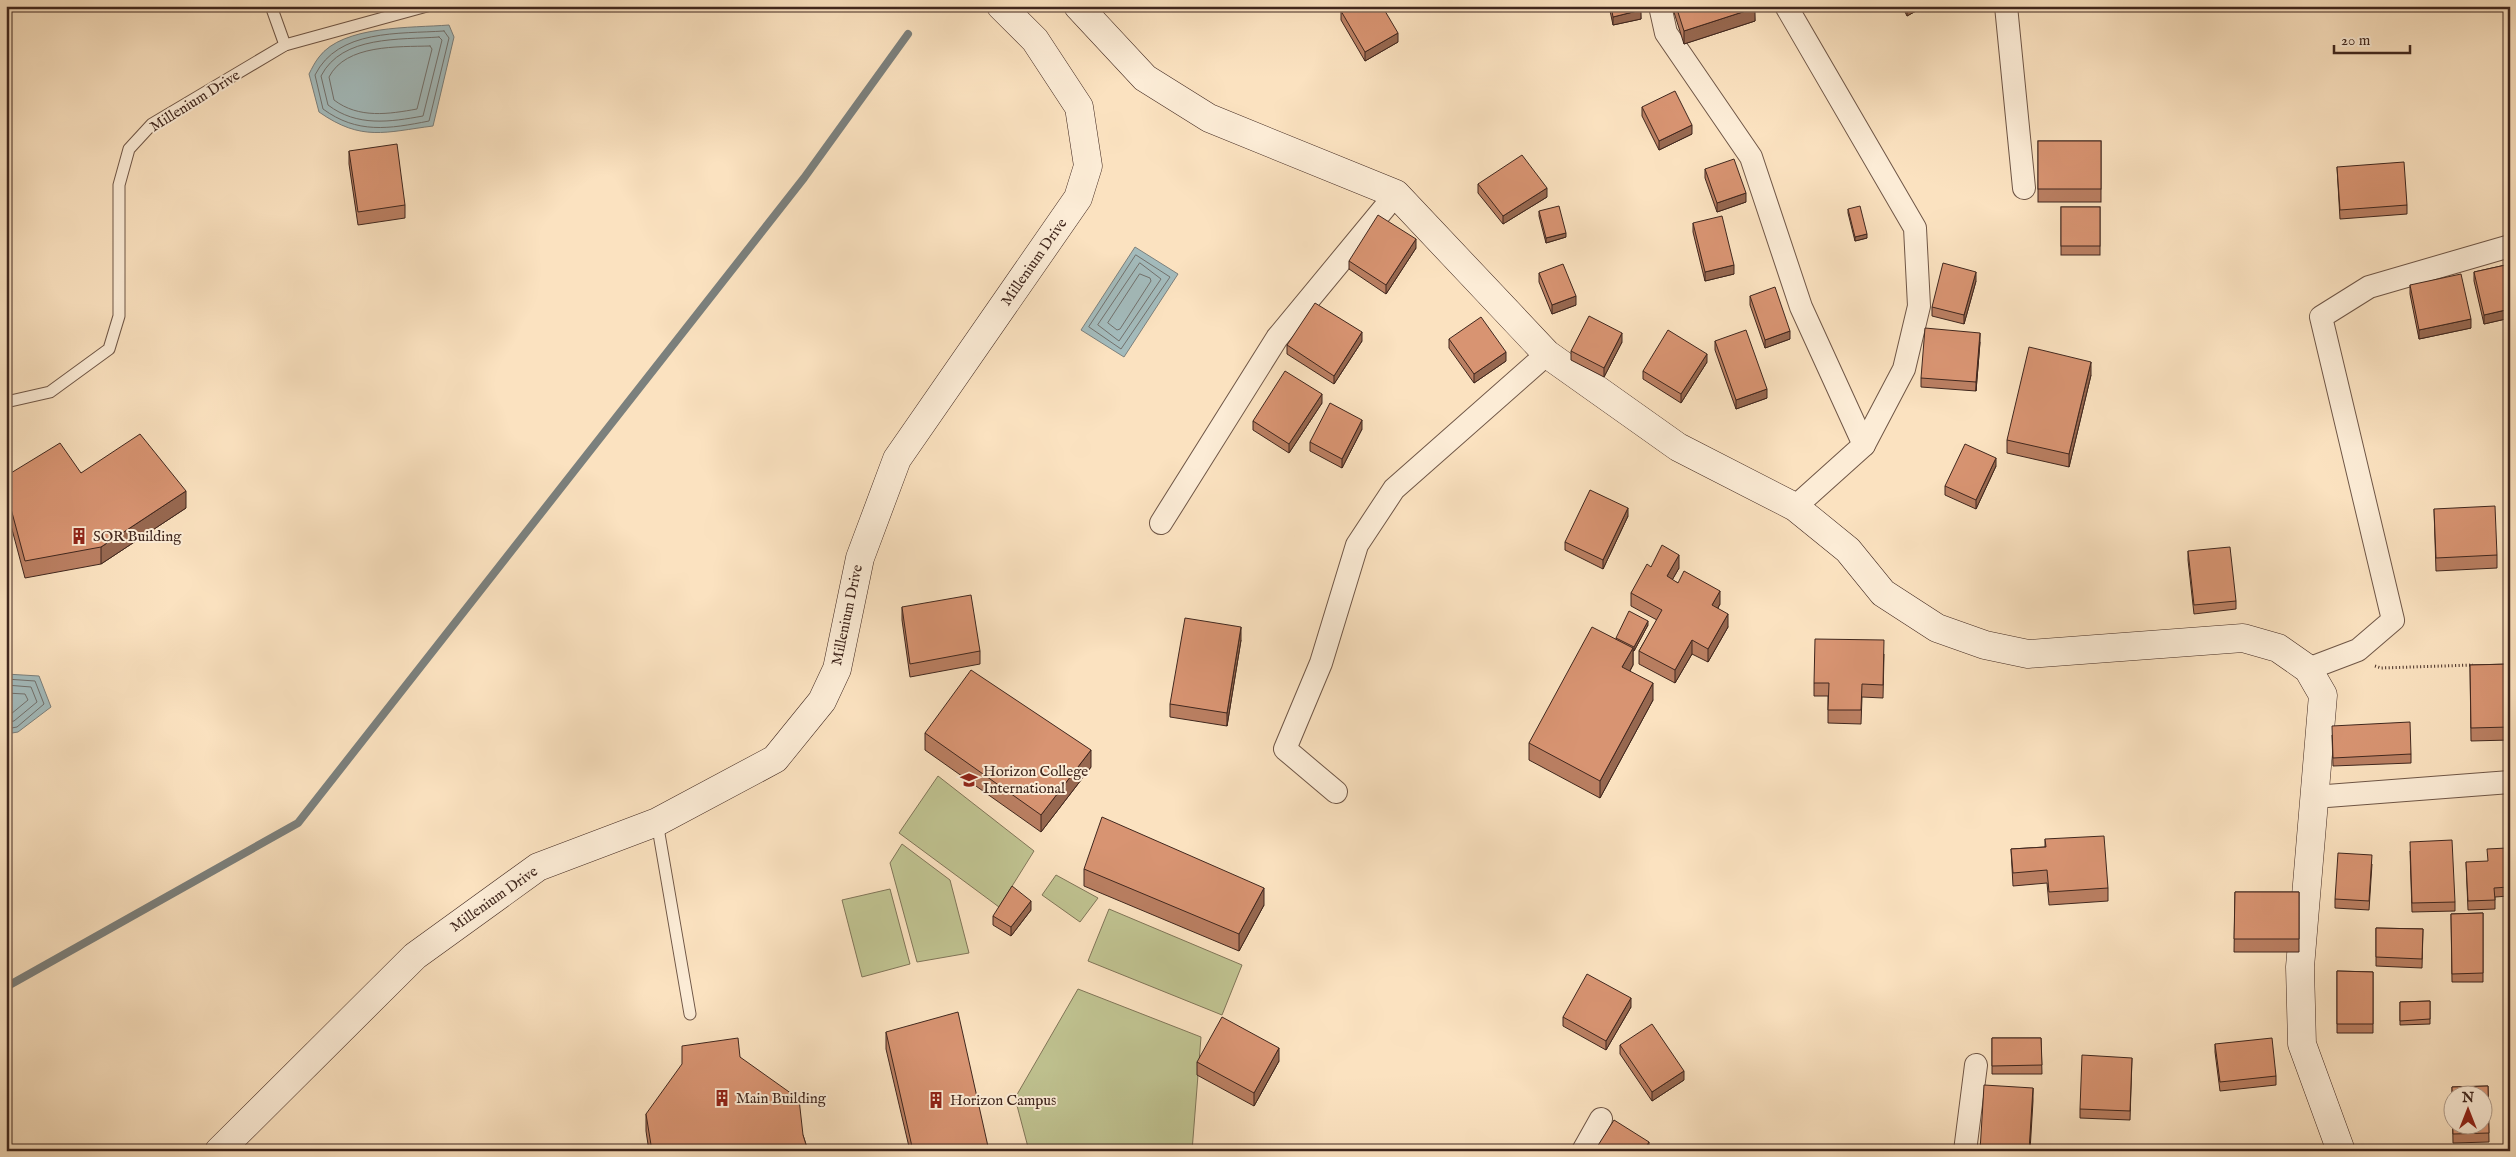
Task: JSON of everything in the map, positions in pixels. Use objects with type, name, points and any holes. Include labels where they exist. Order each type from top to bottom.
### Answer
[{"type":"street","name":"Millenium Drive","points":[[219,1151],[415,956],[538,867],[657,822],[775,759],[822,701],[837,669],[860,558],[897,459],[1078,198],[1088,166],[1079,107],[1035,40],[1001,6]]},
{"type":"street","points":[[1078,6],[1145,78],[1210,118],[1396,194],[1547,354],[1678,447],[1795,507],[1848,550],[1883,593],[1937,628],[1985,646],[2028,654],[2243,638],[2278,648],[2308,669],[2323,695],[2300,967],[2302,1044],[2341,1151]]},
{"type":"street","points":[[1660,6],[1666,33],[1751,157],[1801,307],[1864,445]]},
{"type":"street","points":[[1786,6],[1915,228],[1919,306],[1904,369],[1864,445],[1795,507]]},
{"type":"street","points":[[2006,6],[2024,188]]},
{"type":"street","points":[[1161,523],[1277,338],[1396,194]]},
{"type":"street","points":[[2308,669],[2358,650],[2392,620],[2321,317],[2369,287],[2510,246]]},
{"type":"street","points":[[1336,792],[1284,748],[1321,663],[1358,545],[1394,489],[1547,354]]},
{"type":"street","points":[[2314,797],[2510,782]]},
{"type":"street","points":[[1965,1151],[1976,1065]]},
{"type":"street","points":[[1583,1151],[1601,1119]]},
{"type":"lane","points":[[271,6],[286,45]]},
{"type":"lane","name":"Millenium Drive","points":[[6,402],[50,392],[109,349],[119,316],[119,185],[129,149],[152,124],[286,45],[427,6]]},
{"type":"lane","points":[[657,822],[690,1014]]},
{"type":"path","points":[[2343,656],[2381,668],[2480,665]]},
{"type":"green space","points":[[938,776],[1034,851],[999,907],[899,833]]},
{"type":"green space","points":[[902,844],[950,880],[969,953],[917,962],[890,863]]},
{"type":"green space","points":[[1056,875],[1098,898],[1080,922],[1042,895]]},
{"type":"green space","points":[[890,889],[910,964],[862,977],[842,900]]},
{"type":"green space","points":[[1109,909],[1242,965],[1222,1015],[1088,961]]},
{"type":"green space","points":[[1078,989],[1201,1037],[1192,1151],[1029,1151],[1015,1098]]},
{"type":"water","points":[[449,25],[454,37],[433,126],[387,132],[361,131],[348,128],[319,112],[309,74],[319,57],[330,47],[344,39],[379,30]]},
{"type":"water","points":[[1135,247],[1178,274],[1124,357],[1081,330]]},
{"type":"water","points":[[6,674],[39,676],[51,707],[18,732],[6,734]]},
{"type":"building","points":[[1350,6],[1382,6],[1398,33],[1365,52],[1341,11]]},
{"type":"building","points":[[1611,6],[1640,6],[1641,10],[1613,17]]},
{"type":"building","points":[[1676,6],[1754,6],[1755,8],[1684,31]]},
{"type":"building","points":[[1675,91],[1692,125],[1659,141],[1642,107]]},
{"type":"building","points":[[2038,141],[2101,141],[2101,189],[2038,189]]},
{"type":"building","points":[[397,144],[405,205],[358,212],[349,151]]},
{"type":"building","points":[[1522,155],[1547,188],[1503,216],[1478,184]]},
{"type":"building","points":[[1734,159],[1746,193],[1717,203],[1705,169]]},
{"type":"building","points":[[2404,162],[2407,205],[2340,210],[2337,167]]},
{"type":"building","points":[[1559,206],[1566,233],[1546,238],[1539,211]]},
{"type":"building","points":[[1860,206],[1867,234],[1855,237],[1848,209]]},
{"type":"building","points":[[2061,207],[2100,207],[2100,246],[2061,246]]},
{"type":"building","points":[[1378,215],[1416,239],[1386,285],[1349,261]]},
{"type":"building","points":[[1722,216],[1734,265],[1705,272],[1693,223]]},
{"type":"building","points":[[1943,263],[1976,272],[1964,315],[1932,307]]},
{"type":"building","points":[[1563,264],[1576,296],[1552,305],[1539,273]]},
{"type":"building","points":[[2510,264],[2510,309],[2484,315],[2474,272]]},
{"type":"building","points":[[2461,274],[2471,319],[2419,330],[2410,285]]},
{"type":"building","points":[[1775,287],[1790,331],[1765,340],[1750,296]]},
{"type":"building","points":[[1315,303],[1362,332],[1334,376],[1287,345]]},
{"type":"building","points":[[1589,316],[1622,333],[1604,368],[1571,351]]},
{"type":"building","points":[[1481,317],[1506,352],[1474,374],[1449,339]]},
{"type":"building","points":[[1925,328],[1980,333],[1976,382],[1921,378]]},
{"type":"building","points":[[1668,330],[1707,354],[1681,394],[1643,371]]},
{"type":"building","points":[[1746,330],[1767,389],[1736,400],[1715,341]]},
{"type":"building","points":[[2029,347],[2091,362],[2069,454],[2007,440]]},
{"type":"building","points":[[1285,371],[1322,394],[1289,444],[1253,421]]},
{"type":"building","points":[[1330,403],[1362,420],[1342,459],[1310,442]]},
{"type":"building","name":"SOR Building","points":[[140,434],[186,491],[101,547],[25,561],[6,490],[6,476],[60,443],[81,473]]},
{"type":"building","points":[[1965,444],[1996,458],[1976,500],[1945,486]]},
{"type":"building","points":[[1590,490],[1628,508],[1603,560],[1565,542]]},
{"type":"building","points":[[2495,506],[2497,555],[2436,558],[2434,509]]},
{"type":"building","points":[[1662,545],[1679,555],[1667,576],[1678,583],[1684,571],[1720,591],[1712,605],[1728,614],[1708,649],[1692,640],[1675,670],[1639,651],[1662,610],[1631,593],[1647,564],[1651,567]]},
{"type":"building","points":[[2230,547],[2236,601],[2194,605],[2188,551]]},
{"type":"building","points":[[971,595],[980,651],[910,664],[902,607]]},
{"type":"building","points":[[1629,611],[1648,621],[1634,647],[1616,638]]},
{"type":"building","points":[[1185,618],[1241,627],[1227,713],[1170,704]]},
{"type":"building","points":[[1592,627],[1633,648],[1622,667],[1653,683],[1600,781],[1529,743]]},
{"type":"building","points":[[1815,639],[1884,640],[1883,685],[1862,684],[1861,710],[1828,710],[1829,683],[1814,683]]},
{"type":"building","points":[[2510,664],[2510,727],[2471,728],[2470,665]]},
{"type":"building","points":[[971,670],[1091,750],[1041,815],[925,733]]},
{"type":"building","points":[[2410,722],[2411,754],[2333,758],[2332,726]]},
{"type":"building","points":[[1102,817],[1264,888],[1239,934],[1084,869]]},
{"type":"building","points":[[2104,836],[2108,888],[2049,892],[2047,870],[2013,873],[2011,849],[2046,847],[2045,839]]},
{"type":"building","points":[[2452,840],[2455,902],[2412,903],[2410,842]]},
{"type":"building","points":[[2507,848],[2509,887],[2494,888],[2495,900],[2468,901],[2466,862],[2488,861],[2487,849]]},
{"type":"building","points":[[2338,853],[2372,855],[2369,901],[2335,899]]},
{"type":"building","points":[[1012,886],[1031,901],[1011,927],[993,916]]},
{"type":"building","points":[[2235,892],[2299,892],[2299,939],[2234,939]]},
{"type":"building","points":[[2483,913],[2483,973],[2452,974],[2451,914]]},
{"type":"building","points":[[2376,928],[2423,929],[2422,959],[2376,957]]},
{"type":"building","points":[[2337,971],[2373,972],[2373,1024],[2337,1024]]},
{"type":"building","points":[[1587,974],[1631,998],[1606,1041],[1563,1017]]},
{"type":"building","points":[[2430,1001],[2430,1019],[2400,1021],[2400,1002]]},
{"type":"building","name":"Horizon Campus","points":[[958,1012],[989,1151],[913,1151],[886,1032]]},
{"type":"building","points":[[1222,1017],[1279,1048],[1254,1093],[1197,1062]]},
{"type":"building","points":[[1652,1024],[1684,1071],[1652,1092],[1620,1045]]},
{"type":"building","name":"Main Building","points":[[738,1038],[740,1057],[799,1099],[803,1135],[808,1151],[652,1151],[646,1114],[682,1064],[682,1046]]},
{"type":"building","points":[[1992,1038],[2041,1038],[2042,1065],[1992,1066]]},
{"type":"building","points":[[2272,1038],[2276,1076],[2220,1082],[2215,1044]]},
{"type":"building","points":[[2082,1055],[2132,1058],[2130,1111],[2080,1109]]},
{"type":"building","points":[[1984,1085],[2033,1088],[2029,1151],[1980,1151]]},
{"type":"building","points":[[1614,1120],[1649,1142],[1643,1151],[1603,1151],[1597,1147]]},
{"type":"waterway","points":[[6,987],[298,823],[804,178],[908,34]]},
{"type":"place","name":"SOR Building","points":[[79,536]]},
{"type":"place","name":"Horizon College International","points":[[969,780]]},
{"type":"place","name":"Main Building","points":[[722,1098]]},
{"type":"place","name":"Horizon Campus","points":[[936,1100]]}]
